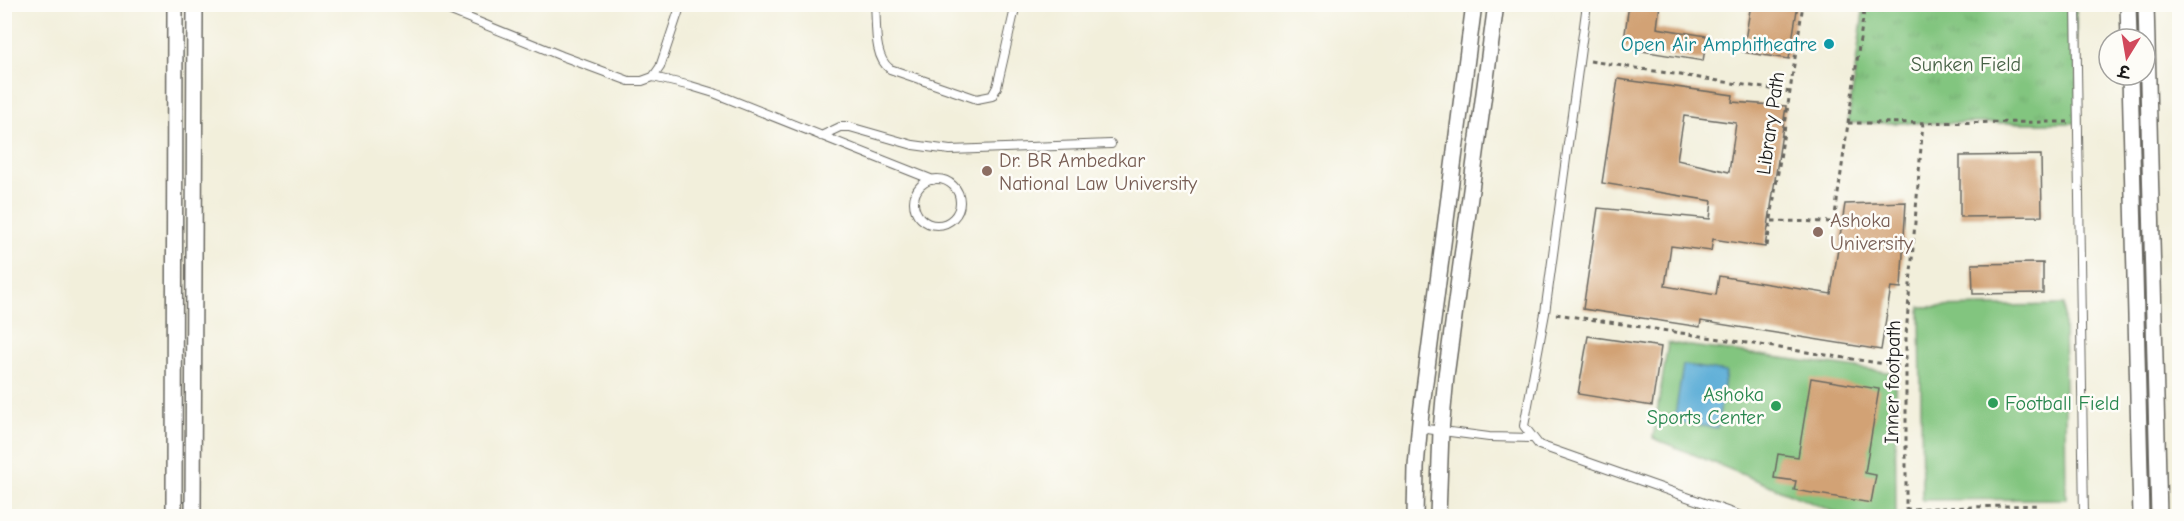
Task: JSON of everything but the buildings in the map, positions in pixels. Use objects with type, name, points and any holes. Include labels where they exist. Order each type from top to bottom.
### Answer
[{"type":"street","points":[[174,516],[176,4]]},
{"type":"street","points":[[193,516],[195,4]]},
{"type":"street","points":[[1415,516],[1419,428],[1474,4]]},
{"type":"street","points":[[1438,516],[1441,431],[1446,376],[1496,4]]},
{"type":"street","points":[[2128,4],[2129,27]]},
{"type":"street","points":[[2146,4],[2159,516]]},
{"type":"street","points":[[2130,87],[2141,516]]},
{"type":"lane","points":[[434,4],[629,81],[642,81],[653,77],[692,86],[933,180],[947,182],[953,186],[959,199],[959,207],[952,219],[938,225],[923,220],[914,208],[916,192],[920,186],[933,180]]},
{"type":"lane","points":[[653,77],[660,67],[681,4]]},
{"type":"lane","points":[[875,4],[879,51],[883,64],[890,69],[977,99],[992,96],[997,87],[1016,4]]},
{"type":"lane","points":[[1587,4],[1545,313],[1524,426],[1539,445],[1741,516]]},
{"type":"lane","points":[[2076,4],[2084,516]]},
{"type":"lane","points":[[821,136],[840,127],[850,127],[913,145],[950,150],[1112,144]]},
{"type":"lane","points":[[1419,428],[1489,437],[1533,438]]},
{"type":"path","name":"Library Path","points":[[1767,246],[1803,4]]},
{"type":"path","points":[[1772,221],[1834,222],[1864,4]]},
{"type":"path","points":[[1580,59],[1790,92]]},
{"type":"path","name":"Inner footpath","points":[[1906,516],[1905,335],[1923,122]]},
{"type":"path","points":[[1848,123],[2077,123]]},
{"type":"path","points":[[1545,313],[1906,368]]},
{"type":"path","points":[[1906,509],[2040,506]]},
{"type":"green space","name":"Sunken Field","points":[[1864,5],[2076,5],[2077,123],[1848,123]]},
{"type":"green space","name":"Football Field","points":[[2064,305],[2066,499],[1922,500],[1920,307]]},
{"type":"green space","name":"Ashoka Sports Center","points":[[1668,343],[1895,373],[1896,516],[1844,516],[1653,438]]},
{"type":"green space","points":[[2049,513],[2049,516],[1896,516]]},
{"type":"water","points":[[1683,365],[1726,372],[1717,428],[1674,422]]},
{"type":"place","name":"Open Air Amphitheatre","points":[[1829,44]]},
{"type":"place","name":"Dr. BR Ambedkar National Law University","points":[[987,171]]},
{"type":"place","name":"Ashoka University","points":[[1818,232]]},
{"type":"place","name":"Football Field","points":[[1993,403]]},
{"type":"place","name":"Ashoka Sports Center","points":[[1776,406]]}]
